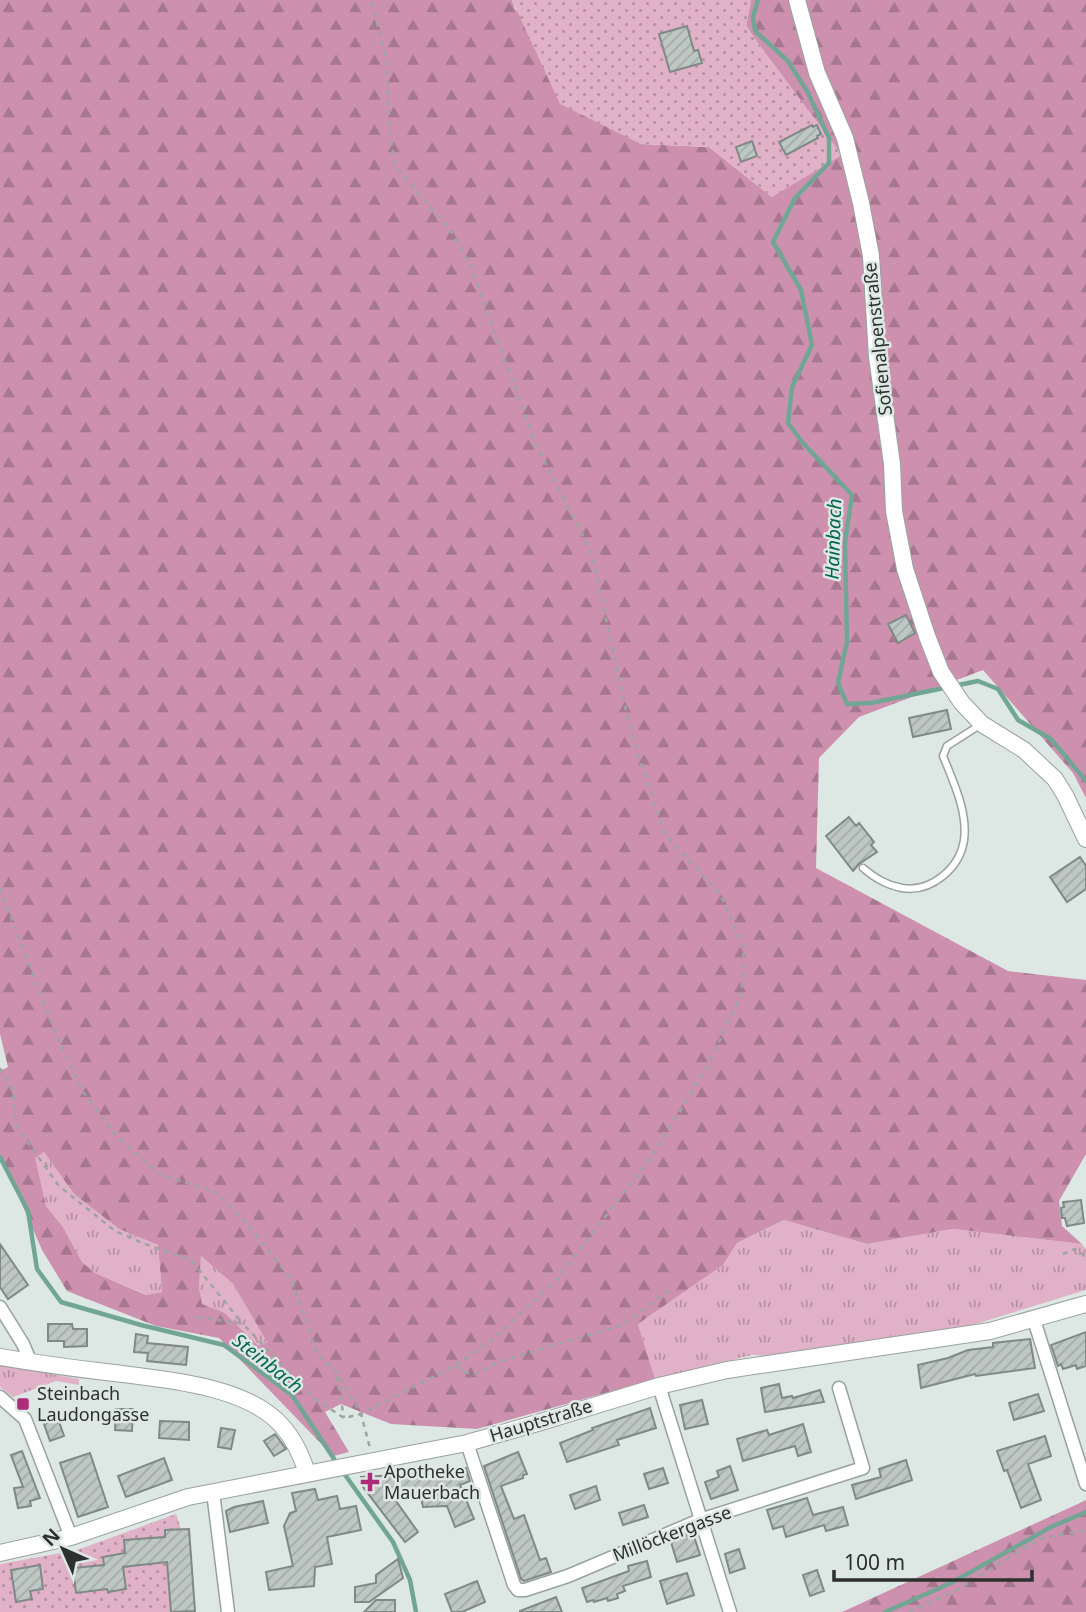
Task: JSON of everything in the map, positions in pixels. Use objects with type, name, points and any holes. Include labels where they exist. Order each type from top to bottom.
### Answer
[{"type":"street","name":"Sofienalpenstraße","points":[[797,0],[817,73],[845,138],[861,203],[871,257],[877,357],[892,464],[894,512],[905,569],[927,636],[946,680],[962,703],[982,724]]},
{"type":"street","points":[[982,724],[1024,750],[1055,779],[1086,839]]},
{"type":"street","name":"Hauptstraße","points":[[0,1553],[71,1537],[162,1505],[213,1492],[467,1443],[659,1386],[727,1370],[990,1331],[1086,1304]]},
{"type":"street","points":[[0,1307],[23,1344],[31,1363]]},
{"type":"street","points":[[1034,1320],[1086,1483]]},
{"type":"street","points":[[0,1357],[169,1380],[233,1396],[260,1409],[282,1425],[301,1455],[307,1473]]},
{"type":"street","points":[[659,1386],[730,1612]]},
{"type":"street","name":"Millöckergasse","points":[[467,1443],[514,1585],[519,1590],[525,1590],[568,1576],[700,1520],[863,1468],[839,1388]]},
{"type":"street","points":[[0,1396],[25,1419],[71,1537]]},
{"type":"street","points":[[213,1492],[228,1612]]},
{"type":"lane","points":[[863,869],[878,880],[891,885],[913,888],[934,881],[954,867],[964,839],[964,824],[960,802],[943,756],[947,746],[982,724]]},
{"type":"path","points":[[0,1068],[13,1091],[16,1126],[59,1186],[116,1231],[191,1260],[242,1323],[314,1398],[344,1418],[361,1414],[456,1365],[491,1341],[558,1278],[652,1156],[706,1069],[741,996],[744,947],[720,894],[665,834],[630,729],[591,551],[536,445],[470,264],[452,233],[395,166],[386,58],[371,0]]},
{"type":"path","points":[[0,888],[56,1034],[83,1092],[117,1137],[161,1175],[216,1192],[246,1223],[292,1280],[317,1353],[337,1373],[361,1414],[374,1462]]},
{"type":"path","points":[[1063,1254],[1075,1249],[1086,1257]]},
{"type":"path","points":[[456,1365],[462,1372],[475,1374],[501,1360],[623,1325],[672,1288]]},
{"type":"path","points":[[197,1317],[242,1323]]},
{"type":"path","points":[[337,1373],[344,1418]]},
{"type":"path","points":[[909,1612],[955,1591],[1039,1539],[1086,1530]]},
{"type":"green space","points":[[0,0],[512,0],[515,9],[641,144],[709,147],[772,197],[788,86],[746,26],[751,0],[1086,0],[1086,798],[1073,773],[983,670],[859,717],[819,758],[816,868],[1008,971],[1086,980],[1086,1154],[1059,1201],[1062,1226],[1082,1244],[953,1229],[867,1244],[784,1220],[737,1243],[723,1265],[638,1324],[655,1379],[477,1429],[391,1424],[341,1404],[325,1412],[349,1452],[333,1456],[219,1338],[156,1326],[67,1291],[42,1250],[0,1154],[0,1071],[8,1067],[0,1034]],"holes":[[[44,1152],[74,1194],[119,1229],[158,1245],[162,1292],[146,1295],[95,1273],[82,1262],[63,1227],[46,1206],[35,1158]],[[201,1256],[233,1284],[267,1342],[258,1346],[225,1313],[202,1304],[199,1287]]]},
{"type":"green space","points":[[512,0],[751,0],[746,27],[842,155],[772,197],[709,147],[641,144],[560,104]]},
{"type":"green space","points":[[44,1152],[74,1194],[119,1229],[158,1245],[162,1292],[147,1295],[95,1273],[82,1262],[63,1227],[46,1206],[34,1158]]},
{"type":"green space","points":[[784,1220],[867,1244],[953,1229],[1082,1244],[1086,1249],[1086,1290],[966,1327],[771,1356],[752,1355],[655,1379],[638,1324],[723,1265],[737,1243]]},
{"type":"green space","points":[[201,1256],[233,1284],[267,1342],[258,1347],[225,1313],[202,1305],[199,1287]]},
{"type":"green space","points":[[0,1365],[79,1379],[79,1385],[56,1381],[13,1397],[0,1387]]},
{"type":"green space","points":[[1086,1500],[1086,1612],[842,1612],[1082,1502]]},
{"type":"green space","points":[[176,1514],[181,1529],[165,1531],[171,1612],[0,1612],[0,1564],[77,1550]]},
{"type":"building","points":[[687,26],[694,51],[698,50],[702,63],[670,72],[659,34]]},
{"type":"building","points":[[817,125],[821,134],[818,138],[786,155],[779,142]]},
{"type":"building","points":[[752,141],[757,156],[741,162],[736,147]]},
{"type":"building","points":[[906,615],[915,633],[898,643],[888,624]]},
{"type":"building","points":[[947,710],[951,729],[913,737],[909,718]]},
{"type":"building","points":[[849,817],[856,826],[859,823],[874,842],[871,845],[877,852],[853,871],[826,836]]},
{"type":"building","points":[[1080,857],[1086,866],[1086,889],[1067,902],[1050,877]]},
{"type":"building","points":[[1081,1200],[1084,1223],[1067,1226],[1065,1218],[1062,1218],[1063,1202]]},
{"type":"building","points":[[0,1244],[28,1285],[8,1299],[0,1287]]},
{"type":"building","points":[[48,1324],[72,1324],[73,1329],[87,1329],[87,1346],[64,1347],[64,1341],[48,1341]]},
{"type":"building","points":[[1086,1332],[1086,1366],[1077,1369],[1076,1365],[1063,1369],[1061,1364],[1058,1366],[1051,1345]]},
{"type":"building","points":[[136,1334],[148,1336],[147,1343],[188,1347],[186,1365],[147,1361],[148,1353],[134,1352]]},
{"type":"building","points":[[1030,1339],[1035,1368],[975,1374],[921,1388],[918,1365],[968,1350],[993,1347],[993,1343]]},
{"type":"building","points":[[779,1384],[782,1398],[793,1398],[820,1390],[824,1402],[765,1412],[761,1388]]},
{"type":"building","points":[[1038,1394],[1044,1411],[1014,1420],[1009,1403]]},
{"type":"building","points":[[702,1400],[708,1424],[685,1429],[680,1405]]},
{"type":"building","points":[[650,1408],[656,1428],[617,1440],[619,1445],[567,1462],[560,1443],[593,1430],[592,1428]]},
{"type":"building","points":[[116,1409],[133,1409],[132,1431],[115,1430]]},
{"type":"building","points":[[58,1419],[64,1436],[50,1441],[44,1424]]},
{"type":"building","points":[[160,1421],[189,1422],[189,1440],[159,1438]]},
{"type":"building","points":[[803,1424],[811,1452],[798,1456],[795,1446],[743,1461],[737,1439],[767,1430],[769,1435]]},
{"type":"building","points":[[221,1428],[235,1430],[231,1449],[218,1447]]},
{"type":"building","points":[[275,1434],[286,1449],[274,1456],[264,1441]]},
{"type":"building","points":[[1045,1436],[1051,1456],[1028,1464],[1041,1500],[1021,1508],[997,1451]]},
{"type":"building","points":[[22,1451],[40,1498],[30,1501],[31,1506],[18,1508],[14,1488],[23,1487],[11,1455]]},
{"type":"building","points":[[518,1452],[527,1474],[501,1486],[514,1519],[524,1515],[540,1560],[546,1558],[551,1572],[524,1581],[521,1579],[484,1466]]},
{"type":"building","points":[[90,1453],[108,1507],[78,1517],[60,1463]]},
{"type":"building","points":[[164,1458],[172,1480],[126,1497],[118,1476]]},
{"type":"building","points":[[906,1460],[912,1480],[856,1499],[852,1485],[881,1477],[879,1469]]},
{"type":"building","points":[[730,1466],[738,1490],[711,1499],[705,1482],[719,1477],[717,1471]]},
{"type":"building","points":[[466,1468],[470,1481],[460,1485],[474,1519],[455,1527],[447,1506],[423,1507],[420,1493],[391,1494],[418,1532],[405,1542],[363,1487],[361,1477],[453,1472]]},
{"type":"building","points":[[663,1468],[668,1483],[649,1489],[644,1474]]},
{"type":"building","points":[[596,1486],[600,1500],[575,1509],[570,1495]]},
{"type":"building","points":[[315,1489],[318,1500],[337,1496],[340,1509],[356,1506],[361,1530],[327,1537],[332,1564],[315,1567],[314,1586],[269,1590],[266,1572],[293,1566],[284,1526],[290,1513],[296,1511],[292,1493]]},
{"type":"building","points":[[807,1498],[813,1515],[843,1507],[848,1525],[826,1531],[824,1525],[786,1537],[783,1526],[773,1529],[767,1510]]},
{"type":"building","points":[[263,1501],[268,1523],[230,1532],[226,1511]]},
{"type":"building","points":[[644,1505],[648,1517],[623,1525],[619,1513]]},
{"type":"building","points":[[189,1529],[195,1611],[171,1612],[167,1562],[123,1567],[126,1589],[76,1593],[73,1568],[104,1565],[103,1557],[125,1553],[124,1540],[165,1537],[165,1530]]},
{"type":"building","points":[[693,1533],[700,1555],[677,1562],[671,1542]]},
{"type":"building","points":[[739,1549],[745,1568],[730,1573],[725,1554]]},
{"type":"building","points":[[398,1559],[403,1578],[369,1602],[355,1602],[355,1587],[376,1583],[376,1575]]},
{"type":"building","points":[[647,1561],[651,1577],[623,1586],[625,1591],[617,1594],[618,1598],[587,1602],[582,1588],[629,1571],[628,1566]]},
{"type":"building","points":[[40,1565],[43,1589],[30,1591],[32,1599],[16,1602],[11,1570]]},
{"type":"building","points":[[817,1570],[824,1591],[810,1596],[803,1575]]},
{"type":"building","points":[[687,1573],[694,1595],[667,1604],[660,1581]]},
{"type":"building","points":[[477,1581],[485,1602],[462,1612],[452,1612],[445,1594]]},
{"type":"building","points":[[556,1597],[562,1612],[520,1612],[520,1611]]},
{"type":"building","points":[[376,1600],[395,1600],[395,1612],[364,1612]]},
{"type":"waterway","name":"Hainbach","points":[[758,0],[753,17],[755,31],[788,61],[807,91],[829,138],[829,163],[795,198],[773,242],[801,290],[812,345],[792,387],[788,423],[852,495],[845,542],[847,642],[838,683],[847,704],[871,703],[978,681],[998,689],[1018,720],[1051,739],[1086,781]]},
{"type":"waterway","name":"Steinbach","points":[[0,1157],[28,1211],[37,1269],[61,1302],[224,1345],[292,1395],[338,1465]]},
{"type":"waterway","name":"Steinbach","points":[[343,1472],[393,1542],[410,1580],[416,1612]]},
{"type":"waterway","points":[[885,1612],[951,1583],[1051,1527],[1086,1512]]},
{"type":"place","name":"Steinbach Laudongasse","points":[[23,1404]]},
{"type":"place","name":"Apotheke Mauerbach","points":[[370,1482]]}]
